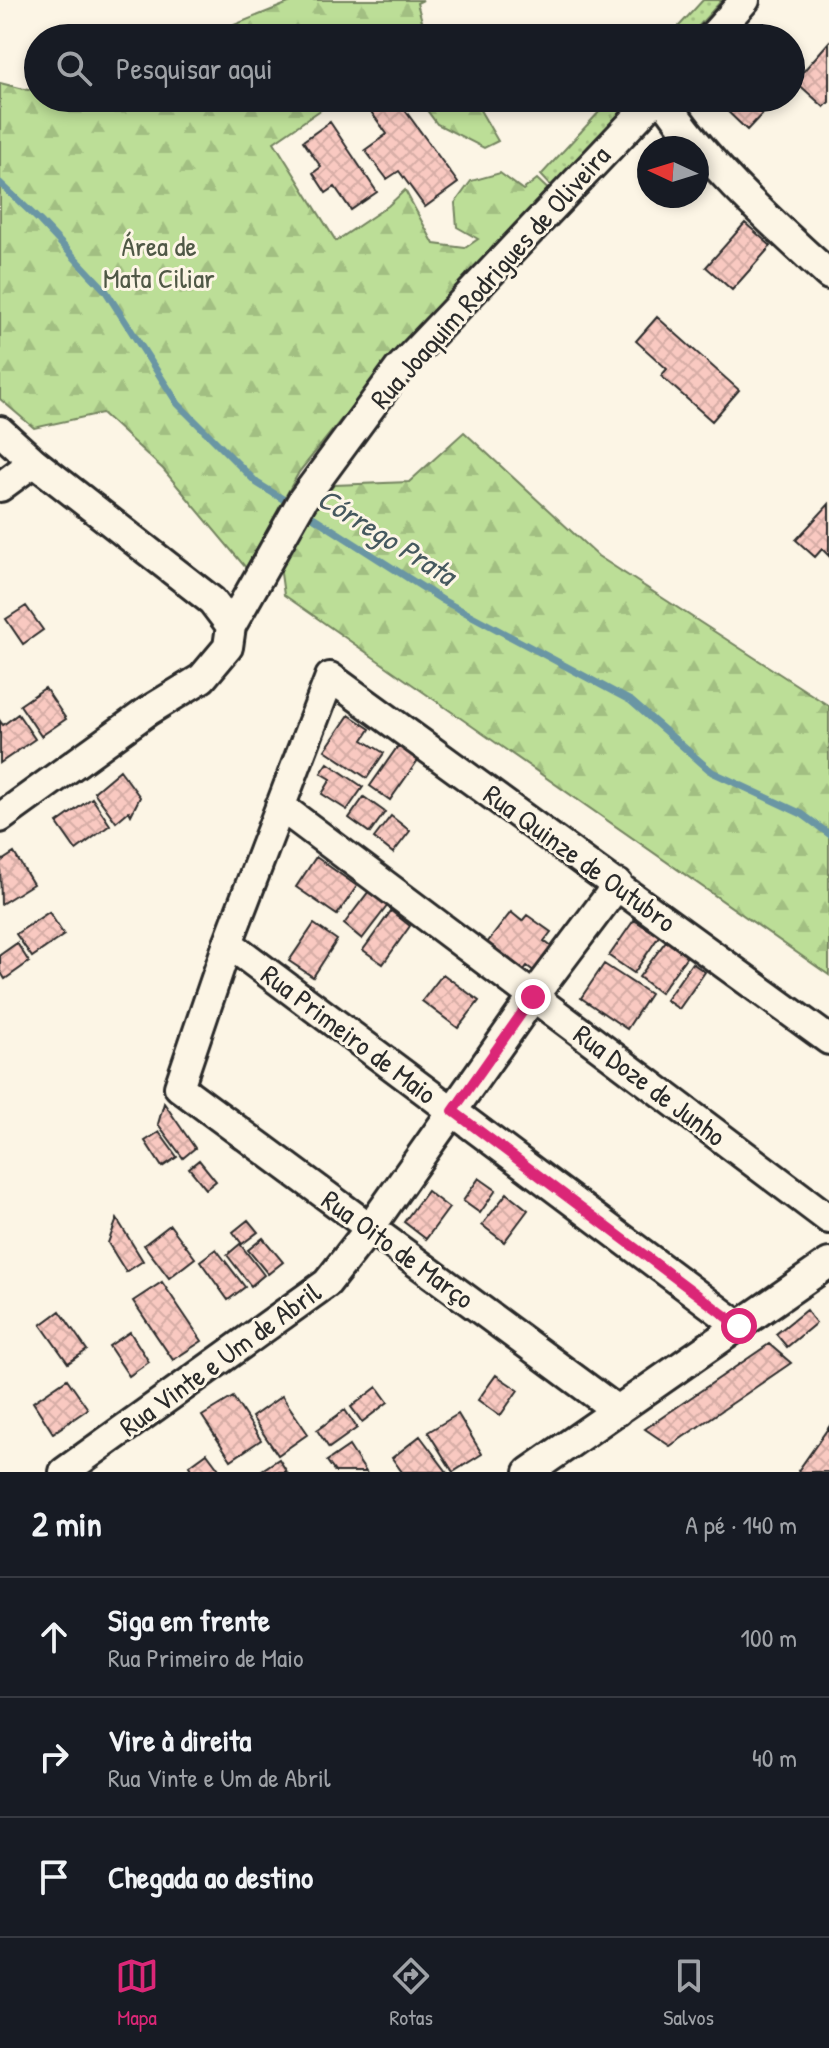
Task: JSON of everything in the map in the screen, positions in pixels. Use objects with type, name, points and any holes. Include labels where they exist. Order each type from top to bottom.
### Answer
[{"type":"street","points":[[724,24],[745,0]]},
{"type":"street","name":"Rua Joaquim Rodrigues de Oliveira","points":[[0,818],[148,711],[202,678],[228,647],[231,626],[303,499],[398,370],[643,112]]},
{"type":"street","points":[[672,112],[718,168],[757,209],[829,275]]},
{"type":"street","points":[[0,431],[34,462],[212,601],[231,626]]},
{"type":"street","points":[[0,487],[34,462]]},
{"type":"street","name":"Rua Quinze de Outubro","points":[[280,806],[330,677],[829,1040]]},
{"type":"street","points":[[228,943],[280,806]]},
{"type":"street","name":"Rua Doze de Junho","points":[[280,806],[829,1219]]},
{"type":"street","name":"Rua Vinte e Um de Abril","points":[[64,1472],[327,1283],[618,884]]},
{"type":"street","name":"Rua Oito de Março","points":[[228,943],[179,1087],[618,1411]]},
{"type":"street","name":"Rua Primeiro de Maio","points":[[228,943],[739,1326]]},
{"type":"street","points":[[529,1472],[829,1263]]},
{"type":"green space","points":[[296,0],[423,0],[417,3],[423,24],[237,24]]},
{"type":"green space","points":[[703,0],[722,0],[701,24],[681,24]]},
{"type":"green space","name":"Área de Mata Ciliar","points":[[0,83],[24,89],[24,112],[318,112],[274,142],[336,241],[388,206],[405,190],[434,244],[465,248],[478,239],[457,227],[455,203],[471,181],[500,173],[523,190],[537,179],[555,196],[487,258],[398,349],[299,472],[246,568],[163,469],[102,413],[34,428],[0,399]]},
{"type":"green space","points":[[428,112],[481,112],[498,141],[484,148],[437,124]]},
{"type":"green space","points":[[599,112],[623,112],[554,189],[541,175]]},
{"type":"green space","points":[[464,432],[598,556],[829,706],[829,975],[284,595],[279,559],[334,485],[409,482]]},
{"type":"building","points":[[829,42],[829,102],[824,107],[805,90],[805,70]]},
{"type":"building","points":[[371,112],[406,112],[458,183],[425,207],[399,171],[387,179],[365,150],[387,134]]},
{"type":"building","points":[[728,112],[760,112],[762,114],[747,130]]},
{"type":"building","points":[[330,122],[377,192],[351,210],[335,187],[326,193],[313,173],[321,167],[303,141]]},
{"type":"building","points":[[745,223],[771,246],[732,290],[706,267]]},
{"type":"building","points":[[657,317],[739,390],[712,421],[661,376],[667,369],[636,341]]},
{"type":"building","points":[[829,504],[829,556],[822,549],[815,557],[796,540]]},
{"type":"building","points":[[26,606],[43,630],[23,644],[6,619]]},
{"type":"building","points":[[45,688],[66,719],[41,736],[20,705]]},
{"type":"building","points":[[18,714],[35,739],[0,763],[0,721],[3,725]]},
{"type":"building","points":[[349,715],[370,729],[363,740],[384,753],[367,778],[325,750]]},
{"type":"building","points":[[398,746],[418,760],[390,800],[370,786]]},
{"type":"building","points":[[328,763],[363,787],[347,810],[322,794],[331,779],[321,773]]},
{"type":"building","points":[[120,770],[140,797],[131,815],[129,811],[116,822],[94,792]]},
{"type":"building","points":[[364,797],[385,812],[370,833],[349,818]]},
{"type":"building","points":[[92,798],[110,825],[76,850],[57,823]]},
{"type":"building","points":[[391,816],[410,831],[393,853],[374,838]]},
{"type":"building","points":[[14,853],[33,884],[1,904],[0,862]]},
{"type":"building","points":[[316,857],[357,886],[337,915],[296,887]]},
{"type":"building","points":[[369,891],[388,905],[362,939],[344,924]]},
{"type":"building","points":[[391,911],[410,926],[383,964],[363,950]]},
{"type":"building","points":[[49,912],[64,935],[32,957],[16,934]]},
{"type":"building","points":[[511,912],[522,921],[527,915],[551,932],[544,941],[557,951],[539,975],[527,966],[524,970],[487,943]]},
{"type":"building","points":[[634,920],[659,936],[634,973],[609,956]]},
{"type":"building","points":[[314,924],[337,940],[313,977],[289,961]]},
{"type":"building","points":[[666,941],[687,956],[660,993],[639,977]]},
{"type":"building","points":[[17,943],[29,962],[5,979],[0,971],[0,955]]},
{"type":"building","points":[[692,963],[705,972],[679,1009],[666,1000]]},
{"type":"building","points":[[604,964],[650,994],[627,1029],[581,998]]},
{"type":"building","points":[[443,974],[479,1001],[458,1028],[422,1001]]},
{"type":"building","points":[[164,1103],[195,1148],[183,1158],[158,1124]]},
{"type":"building","points":[[159,1132],[177,1157],[162,1167],[145,1141]]},
{"type":"building","points":[[199,1160],[216,1181],[206,1189],[189,1168]]},
{"type":"building","points":[[479,1178],[496,1190],[480,1213],[463,1201]]},
{"type":"building","points":[[427,1191],[449,1208],[426,1239],[404,1222]]},
{"type":"building","points":[[507,1193],[528,1210],[504,1242],[482,1225]]},
{"type":"building","points":[[117,1219],[143,1261],[126,1272],[108,1243]]},
{"type":"building","points":[[248,1220],[258,1232],[242,1244],[233,1232]]},
{"type":"building","points":[[170,1225],[195,1258],[169,1278],[144,1245]]},
{"type":"building","points":[[263,1238],[283,1262],[268,1274],[248,1250]]},
{"type":"building","points":[[240,1244],[264,1275],[251,1286],[227,1255]]},
{"type":"building","points":[[216,1249],[245,1287],[228,1300],[200,1261]]},
{"type":"building","points":[[162,1282],[202,1341],[173,1360],[133,1301]]},
{"type":"building","points":[[806,1310],[816,1323],[787,1347],[776,1334]]},
{"type":"building","points":[[60,1311],[87,1350],[68,1363],[41,1325]]},
{"type":"building","points":[[130,1332],[149,1362],[129,1376],[109,1346]]},
{"type":"building","points":[[769,1344],[791,1363],[670,1446],[645,1429]]},
{"type":"building","points":[[496,1375],[518,1390],[500,1416],[478,1400]]},
{"type":"building","points":[[67,1379],[88,1409],[53,1433],[33,1402]]},
{"type":"building","points":[[377,1387],[388,1402],[362,1422],[351,1407]]},
{"type":"building","points":[[282,1396],[308,1434],[278,1455],[252,1417]]},
{"type":"building","points":[[233,1397],[261,1440],[231,1460],[202,1416]]},
{"type":"building","points":[[345,1410],[357,1428],[329,1448],[317,1430]]},
{"type":"building","points":[[458,1414],[482,1454],[453,1472],[428,1432]]},
{"type":"building","points":[[829,1427],[829,1472],[799,1472],[798,1471]]},
{"type":"building","points":[[420,1436],[447,1472],[402,1472],[392,1458]]},
{"type":"building","points":[[349,1446],[366,1472],[335,1472],[327,1461]]},
{"type":"building","points":[[207,1453],[221,1472],[193,1472],[189,1466]]},
{"type":"building","points":[[279,1459],[287,1472],[259,1472]]},
{"type":"waterway","name":"Córrego Prata","points":[[0,183],[105,290],[178,404],[257,483],[294,506]]},
{"type":"waterway","name":"Córrego Prata","points":[[305,512],[444,601],[631,701],[712,772],[802,814],[829,834]]},
{"type":"route","points":[[533,997],[453,1111],[739,1326]]}]
